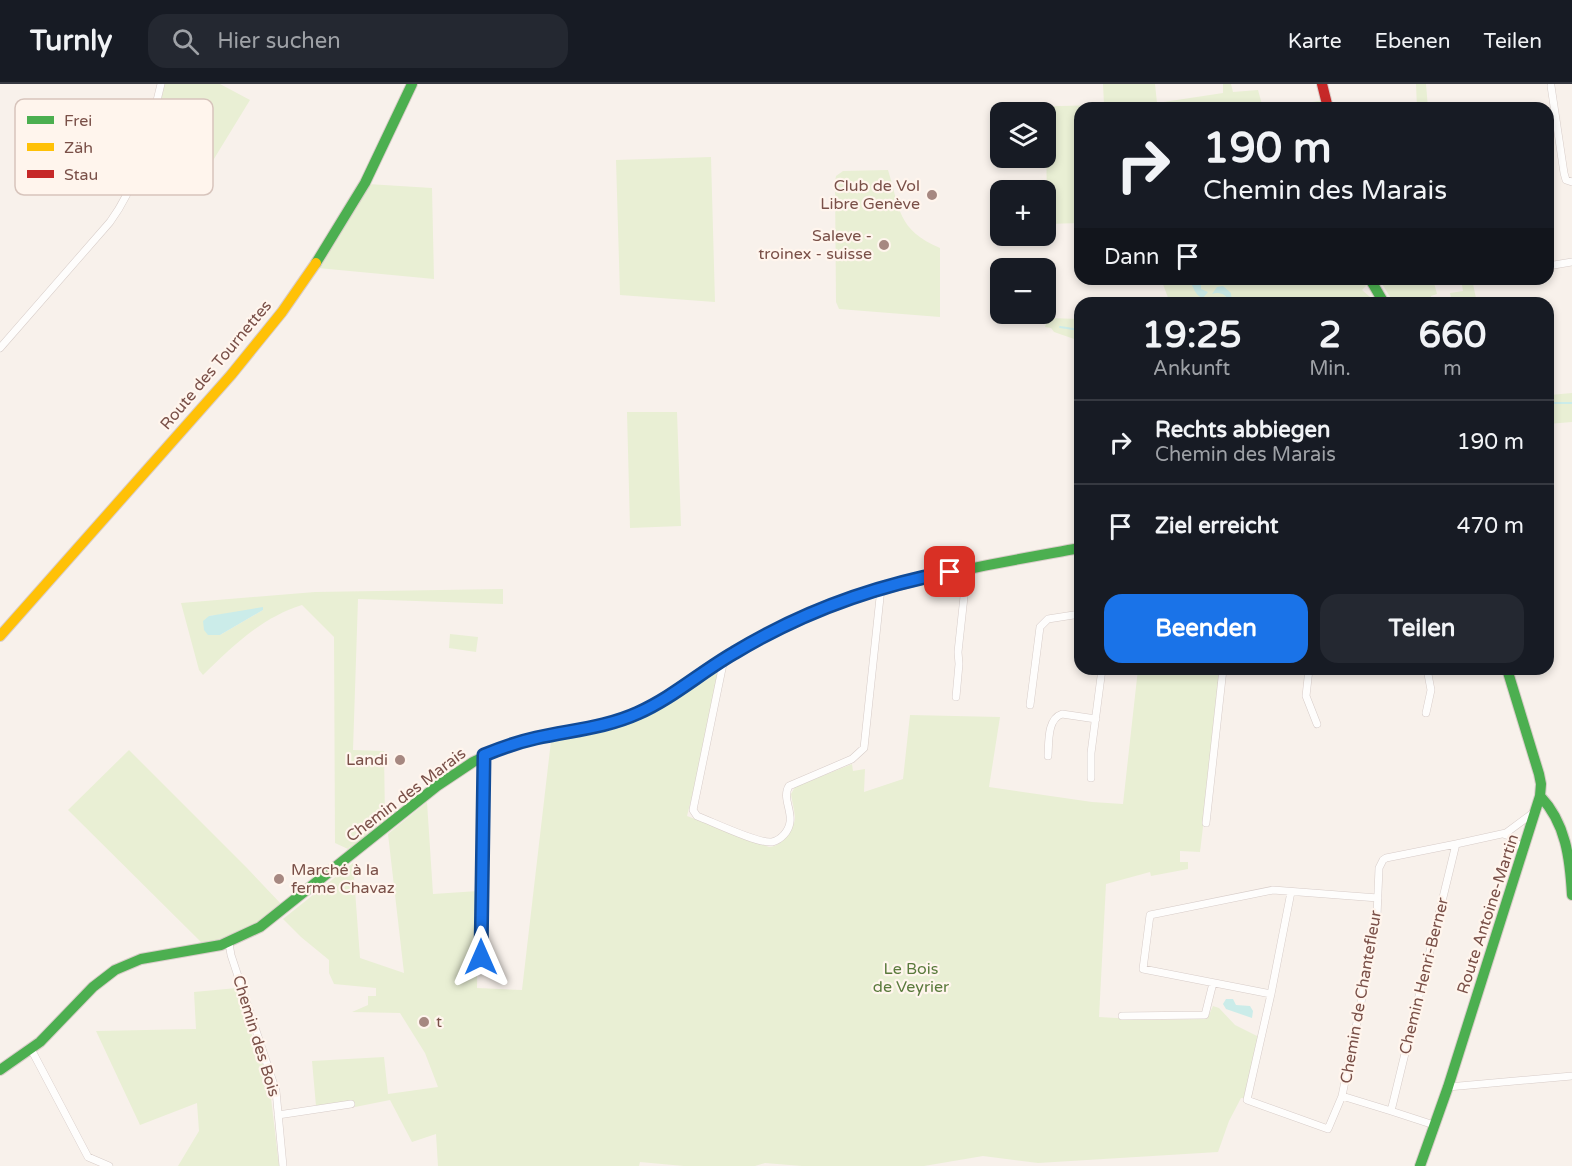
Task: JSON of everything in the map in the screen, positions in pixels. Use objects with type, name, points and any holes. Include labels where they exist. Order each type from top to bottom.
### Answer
[{"type":"street","points":[[157,99],[161,84]]},
{"type":"street","name":"Route des Tournettes","points":[[0,636],[231,375],[282,312],[327,247],[365,183],[412,84]]},
{"type":"street","points":[[1322,84],[1326,102]]},
{"type":"street","points":[[1551,86],[1553,102]]},
{"type":"street","points":[[1554,106],[1564,174],[1566,180],[1572,182]]},
{"type":"street","points":[[0,348],[106,228],[127,195]]},
{"type":"street","points":[[1554,265],[1572,262]]},
{"type":"street","name":"Chemin des Marais","points":[[0,1070],[51,1032],[99,981],[122,966],[141,959],[229,943],[274,917],[437,786],[484,755],[525,741],[592,729],[626,718],[658,702],[724,658],[797,620],[881,588],[921,578],[1074,549]]},
{"type":"street","points":[[956,697],[958,652],[967,569]]},
{"type":"street","points":[[724,658],[693,810],[697,816],[741,834],[767,842],[775,841],[787,832],[790,822],[786,794],[789,786],[858,760],[865,742],[881,588]]},
{"type":"street","points":[[1030,705],[1040,627],[1048,619],[1074,615]]},
{"type":"street","points":[[1091,778],[1091,753],[1101,675]]},
{"type":"street","points":[[1206,823],[1221,675]]},
{"type":"street","points":[[1308,675],[1306,696],[1317,724]]},
{"type":"street","points":[[1426,712],[1431,690],[1428,675]]},
{"type":"street","name":"Route Antoine-Martin","points":[[1420,1166],[1448,1087],[1540,796],[1539,774],[1509,675]]},
{"type":"street","points":[[1048,756],[1052,724],[1058,715],[1096,719]]},
{"type":"street","points":[[481,957],[484,755]]},
{"type":"street","points":[[1540,796],[1554,814],[1565,843],[1571,871],[1572,895]]},
{"type":"street","points":[[1456,844],[1503,834],[1536,810]]},
{"type":"street","points":[[1503,834],[1509,836],[1524,850]]},
{"type":"street","name":"Chemin de Chantefleur","points":[[1291,892],[1247,1100],[1328,1130],[1342,1096],[1372,948],[1379,868],[1383,860],[1456,844]]},
{"type":"street","name":"Chemin Henri-Berner","points":[[1391,1111],[1456,844]]},
{"type":"street","name":"Chemin de Chantefleur","points":[[1271,994],[1143,969],[1150,915],[1267,891],[1378,898]]},
{"type":"street","name":"Chemin des Bois","points":[[229,943],[231,956],[276,1091],[283,1166]]},
{"type":"street","points":[[1122,1016],[1205,1015],[1213,983]]},
{"type":"street","points":[[31,1049],[88,1157],[109,1166]]},
{"type":"street","points":[[1448,1087],[1572,1076]]},
{"type":"street","name":"Chemin de Chantefleur","points":[[1342,1096],[1391,1111]]},
{"type":"street","points":[[278,1115],[351,1104]]},
{"type":"street","points":[[1391,1111],[1434,1125]]},
{"type":"green space","points":[[165,84],[220,84],[250,100],[213,160],[213,99],[161,99]]},
{"type":"green space","points":[[1103,84],[1155,84],[1157,102],[1104,102]]},
{"type":"green space","points":[[1223,84],[1231,84],[1233,92],[1258,90],[1261,102],[1164,102],[1223,93]]},
{"type":"green space","points":[[1416,84],[1426,84],[1428,102],[1417,102]]},
{"type":"green space","points":[[1056,106],[1074,106],[1074,223],[1056,224],[1056,180],[1047,180],[1046,168],[1056,168]]},
{"type":"green space","points":[[711,157],[715,302],[620,295],[616,160]]},
{"type":"green space","name":"Saleve - troinex - suisse","points":[[888,170],[898,207],[908,225],[915,234],[940,248],[940,317],[839,309],[836,302],[836,176],[843,171]]},
{"type":"green space","points":[[368,184],[432,188],[434,279],[318,268]]},
{"type":"green space","points":[[1163,285],[1365,285],[1362,290],[1370,297],[1168,297]]},
{"type":"green space","points":[[1383,285],[1435,285],[1437,294],[1431,297],[1390,297]]},
{"type":"green space","points":[[1462,285],[1473,285],[1476,297],[1451,297],[1450,293],[1463,291]]},
{"type":"green space","points":[[1056,318],[1074,319],[1074,339],[1054,332],[1051,328],[1045,327],[1046,324],[1056,324]]},
{"type":"green space","points":[[1572,393],[1572,422],[1554,424],[1554,395]]},
{"type":"green space","points":[[627,412],[677,412],[681,526],[630,528]]},
{"type":"green space","points":[[503,589],[503,604],[358,599],[353,750],[384,751],[385,821],[380,828],[350,850],[350,847],[348,849],[335,843],[334,637],[302,605],[261,625],[237,643],[203,675],[199,670],[181,603],[315,592]],"holes":[[[263,610],[220,635],[209,616]]]},
{"type":"green space","points":[[450,634],[478,637],[476,652],[449,648]]},
{"type":"green space","name":"Le Bois de Veyrier","points":[[717,669],[718,678],[702,758],[687,816],[769,847],[786,838],[792,828],[795,819],[791,794],[795,787],[852,764],[853,771],[865,769],[864,792],[903,779],[910,715],[1000,717],[989,787],[1092,802],[1123,804],[1137,675],[1221,675],[1200,852],[1180,851],[1180,862],[1188,862],[1188,869],[1151,876],[1150,872],[1106,884],[1099,1017],[1151,1020],[1207,1019],[1213,1006],[1219,1008],[1235,1025],[1259,1037],[1244,1098],[1241,1098],[1229,1121],[1218,1152],[1038,1163],[983,1156],[924,1166],[802,1166],[765,1163],[755,1166],[684,1166],[640,1162],[639,1166],[438,1166],[436,1134],[412,1142],[390,1100],[355,1107],[353,1102],[316,1106],[312,1061],[384,1057],[388,1094],[438,1087],[425,1053],[400,1013],[352,1012],[368,1005],[368,996],[376,996],[376,988],[334,984],[329,973],[329,960],[283,919],[353,863],[360,958],[404,973],[388,834],[427,802],[433,894],[478,891],[477,988],[522,990],[551,741],[611,730],[626,725],[666,703]]},
{"type":"green space","points":[[129,750],[282,905],[255,924],[234,935],[203,944],[68,810]]},
{"type":"green space","points":[[237,988],[269,1081],[279,1166],[178,1166],[199,1131],[197,1103],[140,1125],[96,1031],[196,1029],[194,992]]},
{"type":"water","points":[[1192,285],[1201,285],[1201,289],[1208,292],[1204,297],[1196,293]]},
{"type":"water","points":[[1223,286],[1231,293],[1231,297],[1218,293],[1212,294],[1217,287]]},
{"type":"water","points":[[263,607],[263,610],[220,635],[208,635],[204,630],[203,621],[209,616]]},
{"type":"water","points":[[1226,999],[1233,999],[1236,1005],[1250,1006],[1253,1011],[1252,1018],[1226,1009],[1223,1004]]},
{"type":"waterway","points":[[1060,327],[1074,329]]},
{"type":"waterway","points":[[1554,403],[1572,403]]},
{"type":"traffic: fast","points":[[316,263],[365,183],[412,84]]},
{"type":"traffic: fast","points":[[1374,285],[1380,297]]},
{"type":"traffic: fast","points":[[838,603],[928,578],[1074,549]]},
{"type":"traffic: fast","points":[[1420,1166],[1448,1087],[1540,796],[1539,774],[1509,675]]},
{"type":"traffic: fast","points":[[0,1070],[40,1042],[93,987],[115,970],[141,959],[221,945],[260,927],[437,786],[473,762],[494,752]]},
{"type":"traffic: fast","points":[[1540,796],[1556,818],[1565,842],[1572,895]]},
{"type":"traffic: slow","points":[[0,636],[231,375],[282,312],[316,263]]},
{"type":"traffic: jam","points":[[1322,84],[1326,102]]},
{"type":"traffic: jam","points":[[494,752],[530,740],[603,725],[639,713],[760,638],[806,615],[838,603]]},
{"type":"place","name":"Club de Vol Libre Genève","points":[[932,195]]},
{"type":"place","name":"Saleve - troinex - suisse","points":[[884,245]]},
{"type":"place","name":"Landi","points":[[400,760]]},
{"type":"place","name":"Marché à la ferme Chavaz","points":[[279,879]]},
{"type":"place","name":"t","points":[[424,1022]]},
{"type":"route","points":[[481,957],[484,755],[538,737],[592,729],[626,718],[658,702],[737,651],[797,620],[881,588],[950,572]]}]
